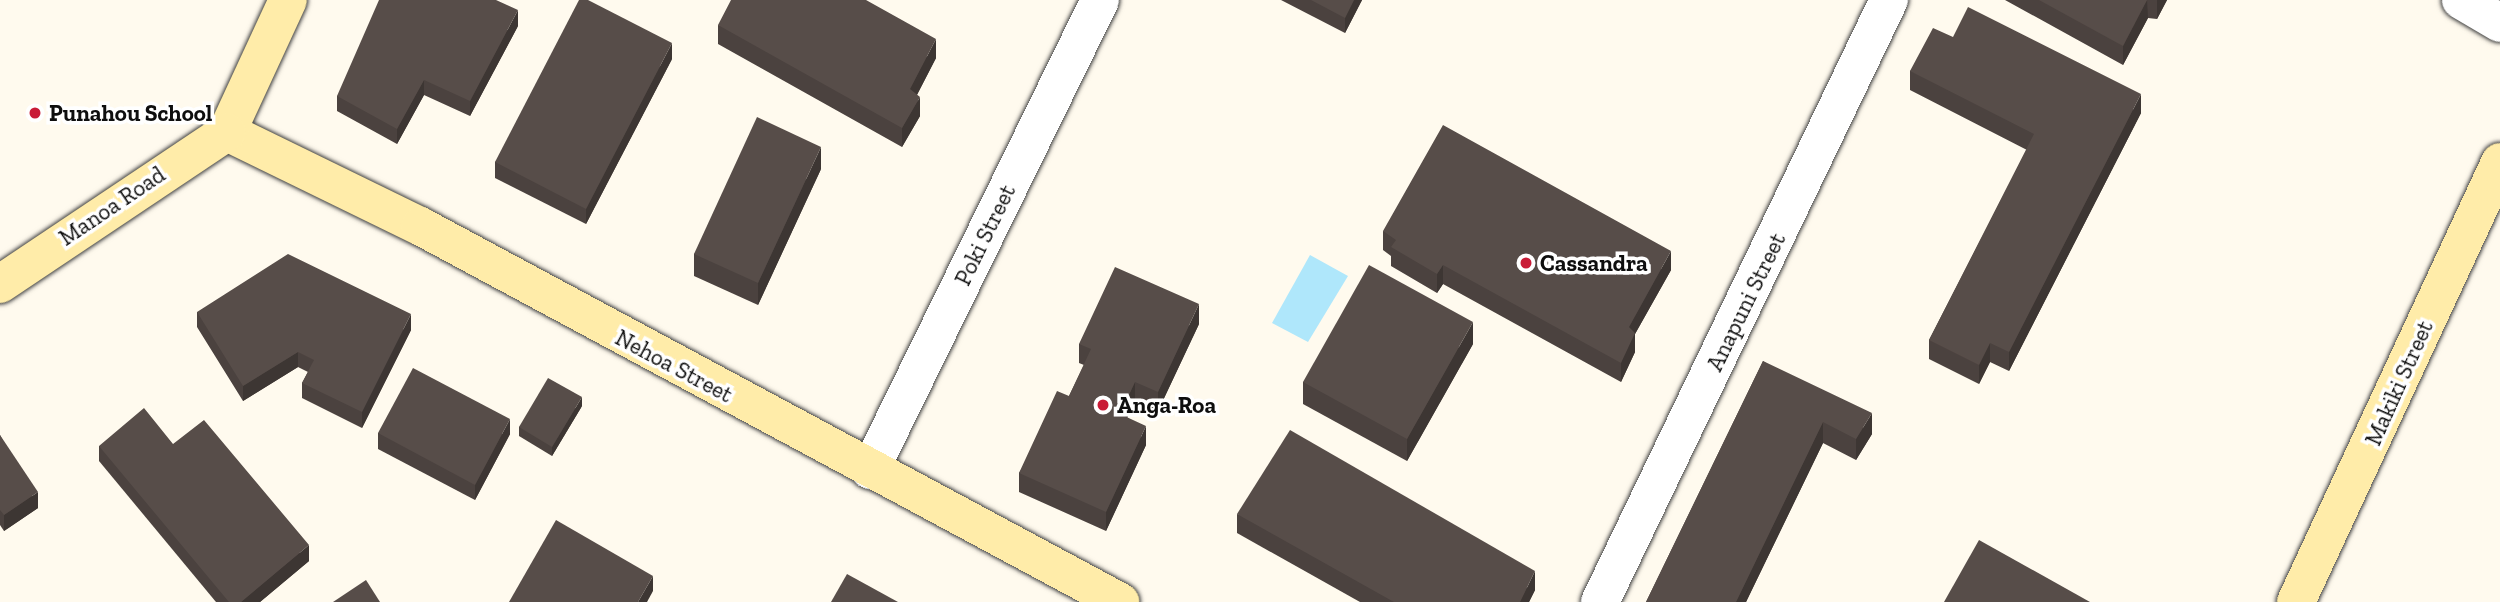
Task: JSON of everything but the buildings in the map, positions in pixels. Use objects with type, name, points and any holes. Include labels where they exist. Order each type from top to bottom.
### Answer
[{"type":"street","points":[[227,132],[288,0]]},
{"type":"street","name":"Poki Street","points":[[870,470],[1100,0]]},
{"type":"street","name":"Anapuni Street","points":[[1601,602],[1889,0]]},
{"type":"street","points":[[2461,0],[2500,23]]},
{"type":"street","name":"Manoa Road","points":[[0,284],[227,132]]},
{"type":"street","name":"Nehoa Street","points":[[227,132],[420,226],[870,470],[1079,592],[1120,602]]},
{"type":"street","name":"Makiki Street","points":[[2296,602],[2500,163]]},
{"type":"water","points":[[1310,255],[1348,276],[1308,342],[1272,323]]},
{"type":"place","name":"Punahou School","points":[[35,113]]},
{"type":"place","name":"Cassandra","points":[[1526,263]]},
{"type":"place","name":"Anga-Roa","points":[[1103,405]]}]
